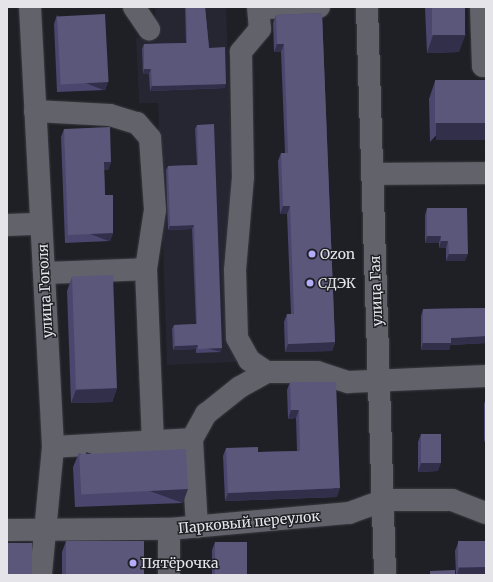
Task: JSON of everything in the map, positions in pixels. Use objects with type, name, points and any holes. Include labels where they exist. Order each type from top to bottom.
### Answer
[{"type":"street","name":"улица Гоголя","points":[[30,7],[53,447],[41,575]]},
{"type":"street","points":[[134,7],[149,28]]},
{"type":"street","points":[[267,372],[249,360],[237,338],[235,270],[243,177],[241,52],[260,29],[258,8],[319,7]]},
{"type":"street","name":"улица Гая","points":[[367,7],[384,500],[385,575]]},
{"type":"street","points":[[481,7],[486,66]]},
{"type":"street","points":[[35,111],[110,115],[137,123],[150,138],[155,210],[146,270],[153,441]]},
{"type":"street","points":[[372,174],[486,174]]},
{"type":"street","points":[[7,225],[41,224]]},
{"type":"street","points":[[44,273],[146,270]]},
{"type":"street","points":[[197,527],[192,439],[206,414],[240,387],[267,372],[317,372],[348,382],[379,382],[486,376]]},
{"type":"street","points":[[53,447],[192,439]]},
{"type":"street","name":"Парковый переулок","points":[[7,530],[169,529],[197,527],[349,513],[384,500],[452,500],[486,513]]},
{"type":"street","points":[[169,529],[169,575]]},
{"type":"shaded area","points":[[155,7],[226,7],[239,362],[167,365],[158,103],[139,103],[136,38],[156,37]]},
{"type":"building","points":[[186,7],[205,7],[209,48],[225,47],[226,84],[152,86],[151,69],[144,69],[144,44],[187,43]]},
{"type":"building","points":[[432,7],[465,7],[465,35],[432,35]]},
{"type":"building","points":[[322,13],[335,342],[288,344],[287,314],[294,314],[290,206],[283,206],[281,153],[288,153],[284,44],[277,44],[276,15]]},
{"type":"building","points":[[105,14],[109,82],[61,84],[57,17]]},
{"type":"building","points":[[435,80],[486,80],[486,123],[435,123]]},
{"type":"building","points":[[214,124],[222,348],[198,349],[198,345],[175,346],[174,325],[197,324],[194,225],[170,226],[168,166],[198,165],[197,125]]},
{"type":"building","points":[[110,127],[111,162],[104,162],[105,195],[113,195],[113,233],[68,235],[64,129]]},
{"type":"building","points":[[427,208],[467,208],[468,254],[449,254],[448,241],[441,241],[441,236],[427,236]]},
{"type":"building","points":[[113,275],[117,388],[76,389],[72,276]]},
{"type":"building","points":[[486,308],[486,336],[451,338],[451,343],[423,343],[423,309]]},
{"type":"building","points":[[290,382],[336,382],[340,488],[228,493],[226,448],[258,447],[258,452],[300,451],[299,410],[291,410]]},
{"type":"building","points":[[421,434],[441,434],[441,463],[421,463]]},
{"type":"building","points":[[186,449],[188,489],[81,495],[79,455]]},
{"type":"building","points":[[66,541],[144,541],[144,575],[66,575]]},
{"type":"building","points":[[458,541],[486,541],[486,567],[458,567]]},
{"type":"building","points":[[215,542],[247,542],[247,575],[215,575]]},
{"type":"building","points":[[7,543],[32,543],[32,575],[7,575]]},
{"type":"building","points":[[455,570],[455,575],[430,575],[430,571]]},
{"type":"place","name":"Ozon","points":[[312,254]]},
{"type":"place","name":"СДЭК","points":[[310,283]]},
{"type":"place","name":"Пятёрочка","points":[[133,563]]}]
